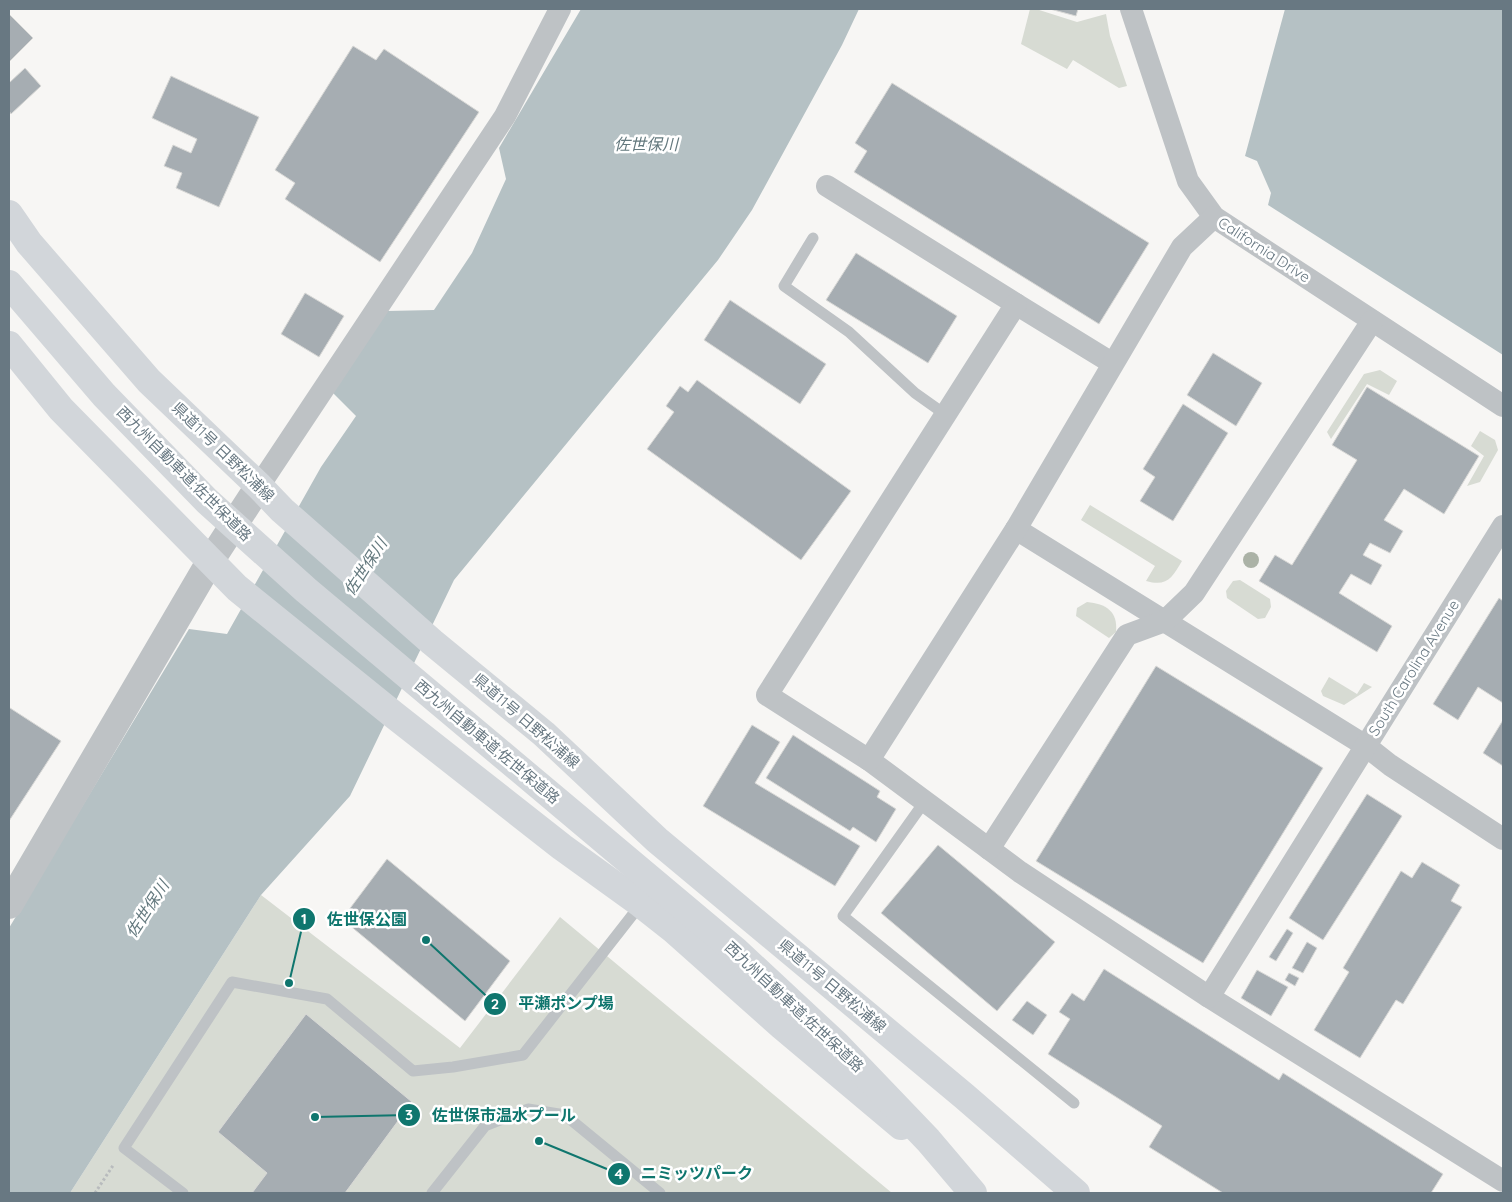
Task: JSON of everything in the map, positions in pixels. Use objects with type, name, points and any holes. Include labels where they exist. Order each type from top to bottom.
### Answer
[{"type":"main road","name":"県道11号 日野松浦線","points":[[9,214],[28,243],[149,381],[282,510],[432,642],[544,734],[657,840],[964,1096],[1076,1193]]},
{"type":"main road","name":"西九州自動車道;佐世保道路","points":[[9,284],[104,395],[207,501],[321,603],[736,951],[836,1044],[928,1140],[973,1193]]},
{"type":"main road","points":[[9,345],[61,408],[238,588],[394,715],[562,847],[674,930],[782,1026],[981,1193]]},
{"type":"street","points":[[10,902],[211,560],[505,116],[560,9]]},
{"type":"street","name":"California Drive","points":[[1131,9],[1188,181],[1214,217],[1503,406]]},
{"type":"street","points":[[827,186],[1112,363]]},
{"type":"street","points":[[869,760],[1016,529],[1182,247],[1214,217]]},
{"type":"street","points":[[1016,304],[767,695],[869,760],[1020,872],[1209,997],[1503,1181]]},
{"type":"street","points":[[989,849],[1127,635],[1165,621],[1194,593],[1372,321]]},
{"type":"street","name":"South Carolina Avenue","points":[[1503,526],[1366,746],[1390,765],[1503,839]]},
{"type":"street","points":[[1016,529],[1366,746],[1209,997]]},
{"type":"lane","points":[[813,238],[784,286],[849,332],[915,393],[946,415]]},
{"type":"lane","points":[[925,802],[843,916],[1074,1103]]},
{"type":"lane","points":[[183,1193],[124,1148],[232,982],[327,999],[413,1071],[453,1067],[523,1055],[641,904]]},
{"type":"lane","points":[[432,1193],[485,1126],[528,1108],[565,1114],[660,1193]]},
{"type":"path","points":[[95,1193],[124,1148]]},
{"type":"shaded area","points":[[1030,9],[1036,9],[1077,22],[1106,14],[1110,36],[1127,86],[1119,88],[1073,60],[1067,69],[1021,44]]},
{"type":"shaded area","points":[[1380,370],[1397,381],[1389,395],[1367,384],[1331,439],[1327,432],[1364,374]]},
{"type":"shaded area","points":[[1480,431],[1495,440],[1498,450],[1480,482],[1467,486],[1484,456],[1471,446]]},
{"type":"shaded area","points":[[1090,505],[1182,561],[1172,576],[1168,580],[1159,583],[1146,581],[1155,566],[1081,520]]},
{"type":"shaded area","points":[[1240,580],[1270,599],[1271,607],[1265,618],[1258,619],[1227,598],[1226,591],[1233,581]]},
{"type":"shaded area","points":[[1087,602],[1105,607],[1113,614],[1116,632],[1109,638],[1076,616],[1077,608]]},
{"type":"shaded area","points":[[1329,677],[1357,694],[1364,683],[1372,687],[1344,705],[1323,696],[1321,691]]},
{"type":"shaded area","points":[[261,895],[460,1048],[560,917],[892,1193],[70,1193]]},
{"type":"water","name":"佐世保川","points":[[581,9],[859,9],[842,45],[752,210],[718,260],[454,580],[350,796],[261,895],[70,1193],[9,1193],[9,928],[189,629],[227,634],[321,467],[356,416],[330,390],[387,311],[434,310],[472,253],[506,179],[499,148]]},
{"type":"water","points":[[1285,9],[1503,9],[1503,355],[1268,205],[1271,193],[1257,161],[1245,156]]},
{"type":"building","points":[[1050,9],[1078,9],[1076,16]]},
{"type":"building","points":[[9,14],[33,38],[9,62]]},
{"type":"building","points":[[353,46],[376,60],[384,49],[479,112],[380,262],[285,199],[295,183],[275,170]]},
{"type":"building","points":[[25,68],[41,86],[11,114],[9,111],[9,83]]},
{"type":"building","points":[[171,76],[259,117],[219,207],[176,188],[182,173],[164,166],[173,145],[191,153],[197,139],[152,118]]},
{"type":"building","points":[[892,83],[1149,243],[1099,324],[854,172],[867,151],[855,143]]},
{"type":"building","points":[[856,253],[957,316],[928,363],[826,300]]},
{"type":"building","points":[[305,293],[344,316],[319,357],[281,334]]},
{"type":"building","points":[[730,300],[826,364],[800,404],[704,340]]},
{"type":"building","points":[[1213,353],[1262,383],[1236,426],[1187,395]]},
{"type":"building","points":[[697,380],[851,491],[801,560],[647,449],[674,412],[666,406],[680,386],[688,392]]},
{"type":"building","points":[[1367,387],[1479,456],[1444,514],[1404,489],[1384,520],[1403,531],[1390,553],[1370,543],[1363,555],[1382,565],[1371,585],[1351,574],[1339,593],[1392,626],[1377,652],[1259,581],[1275,555],[1292,565],[1357,460],[1332,445]]},
{"type":"building","points":[[1183,404],[1228,433],[1173,521],[1140,501],[1155,477],[1143,469]]},
{"type":"building","points":[[1499,598],[1503,601],[1503,703],[1478,687],[1458,720],[1433,704]]},
{"type":"building","points":[[1156,666],[1323,768],[1203,963],[1036,861]]},
{"type":"building","points":[[9,709],[61,741],[9,821]]},
{"type":"building","points":[[1503,720],[1503,766],[1483,753]]},
{"type":"building","points":[[752,725],[780,742],[755,783],[860,846],[835,886],[703,806]]},
{"type":"building","points":[[793,735],[880,791],[877,797],[896,809],[876,842],[853,827],[850,831],[766,778]]},
{"type":"building","points":[[1367,794],[1402,816],[1323,940],[1289,918]]},
{"type":"building","points":[[938,845],[1055,942],[997,1011],[881,913]]},
{"type":"building","points":[[387,859],[510,961],[465,1021],[342,919]]},
{"type":"building","points":[[1422,862],[1460,885],[1451,901],[1462,907],[1403,1004],[1396,1000],[1360,1058],[1314,1030],[1349,972],[1343,968],[1401,871],[1412,878]]},
{"type":"building","points":[[1287,929],[1293,933],[1276,961],[1269,957]]},
{"type":"building","points":[[1307,942],[1317,948],[1303,973],[1292,968]]},
{"type":"building","points":[[1104,969],[1279,1080],[1283,1073],[1443,1174],[1431,1193],[1223,1193],[1149,1147],[1162,1126],[1048,1054],[1070,1019],[1059,1012],[1072,993],[1084,1001]]},
{"type":"building","points":[[1257,970],[1288,987],[1271,1016],[1241,998]]},
{"type":"building","points":[[1289,973],[1299,978],[1295,986],[1285,980]]},
{"type":"building","points":[[1027,1001],[1047,1015],[1033,1035],[1012,1020]]},
{"type":"building","points":[[306,1014],[412,1102],[345,1193],[252,1193],[267,1173],[218,1132]]},
{"type":"place","name":"平瀬ポンプ場","points":[[426,940]]},
{"type":"place","name":"佐世保公園","points":[[289,983]]},
{"type":"place","name":"佐世保市温水プール","points":[[315,1117]]},
{"type":"place","name":"ニミッツパーク","points":[[539,1141]]}]
